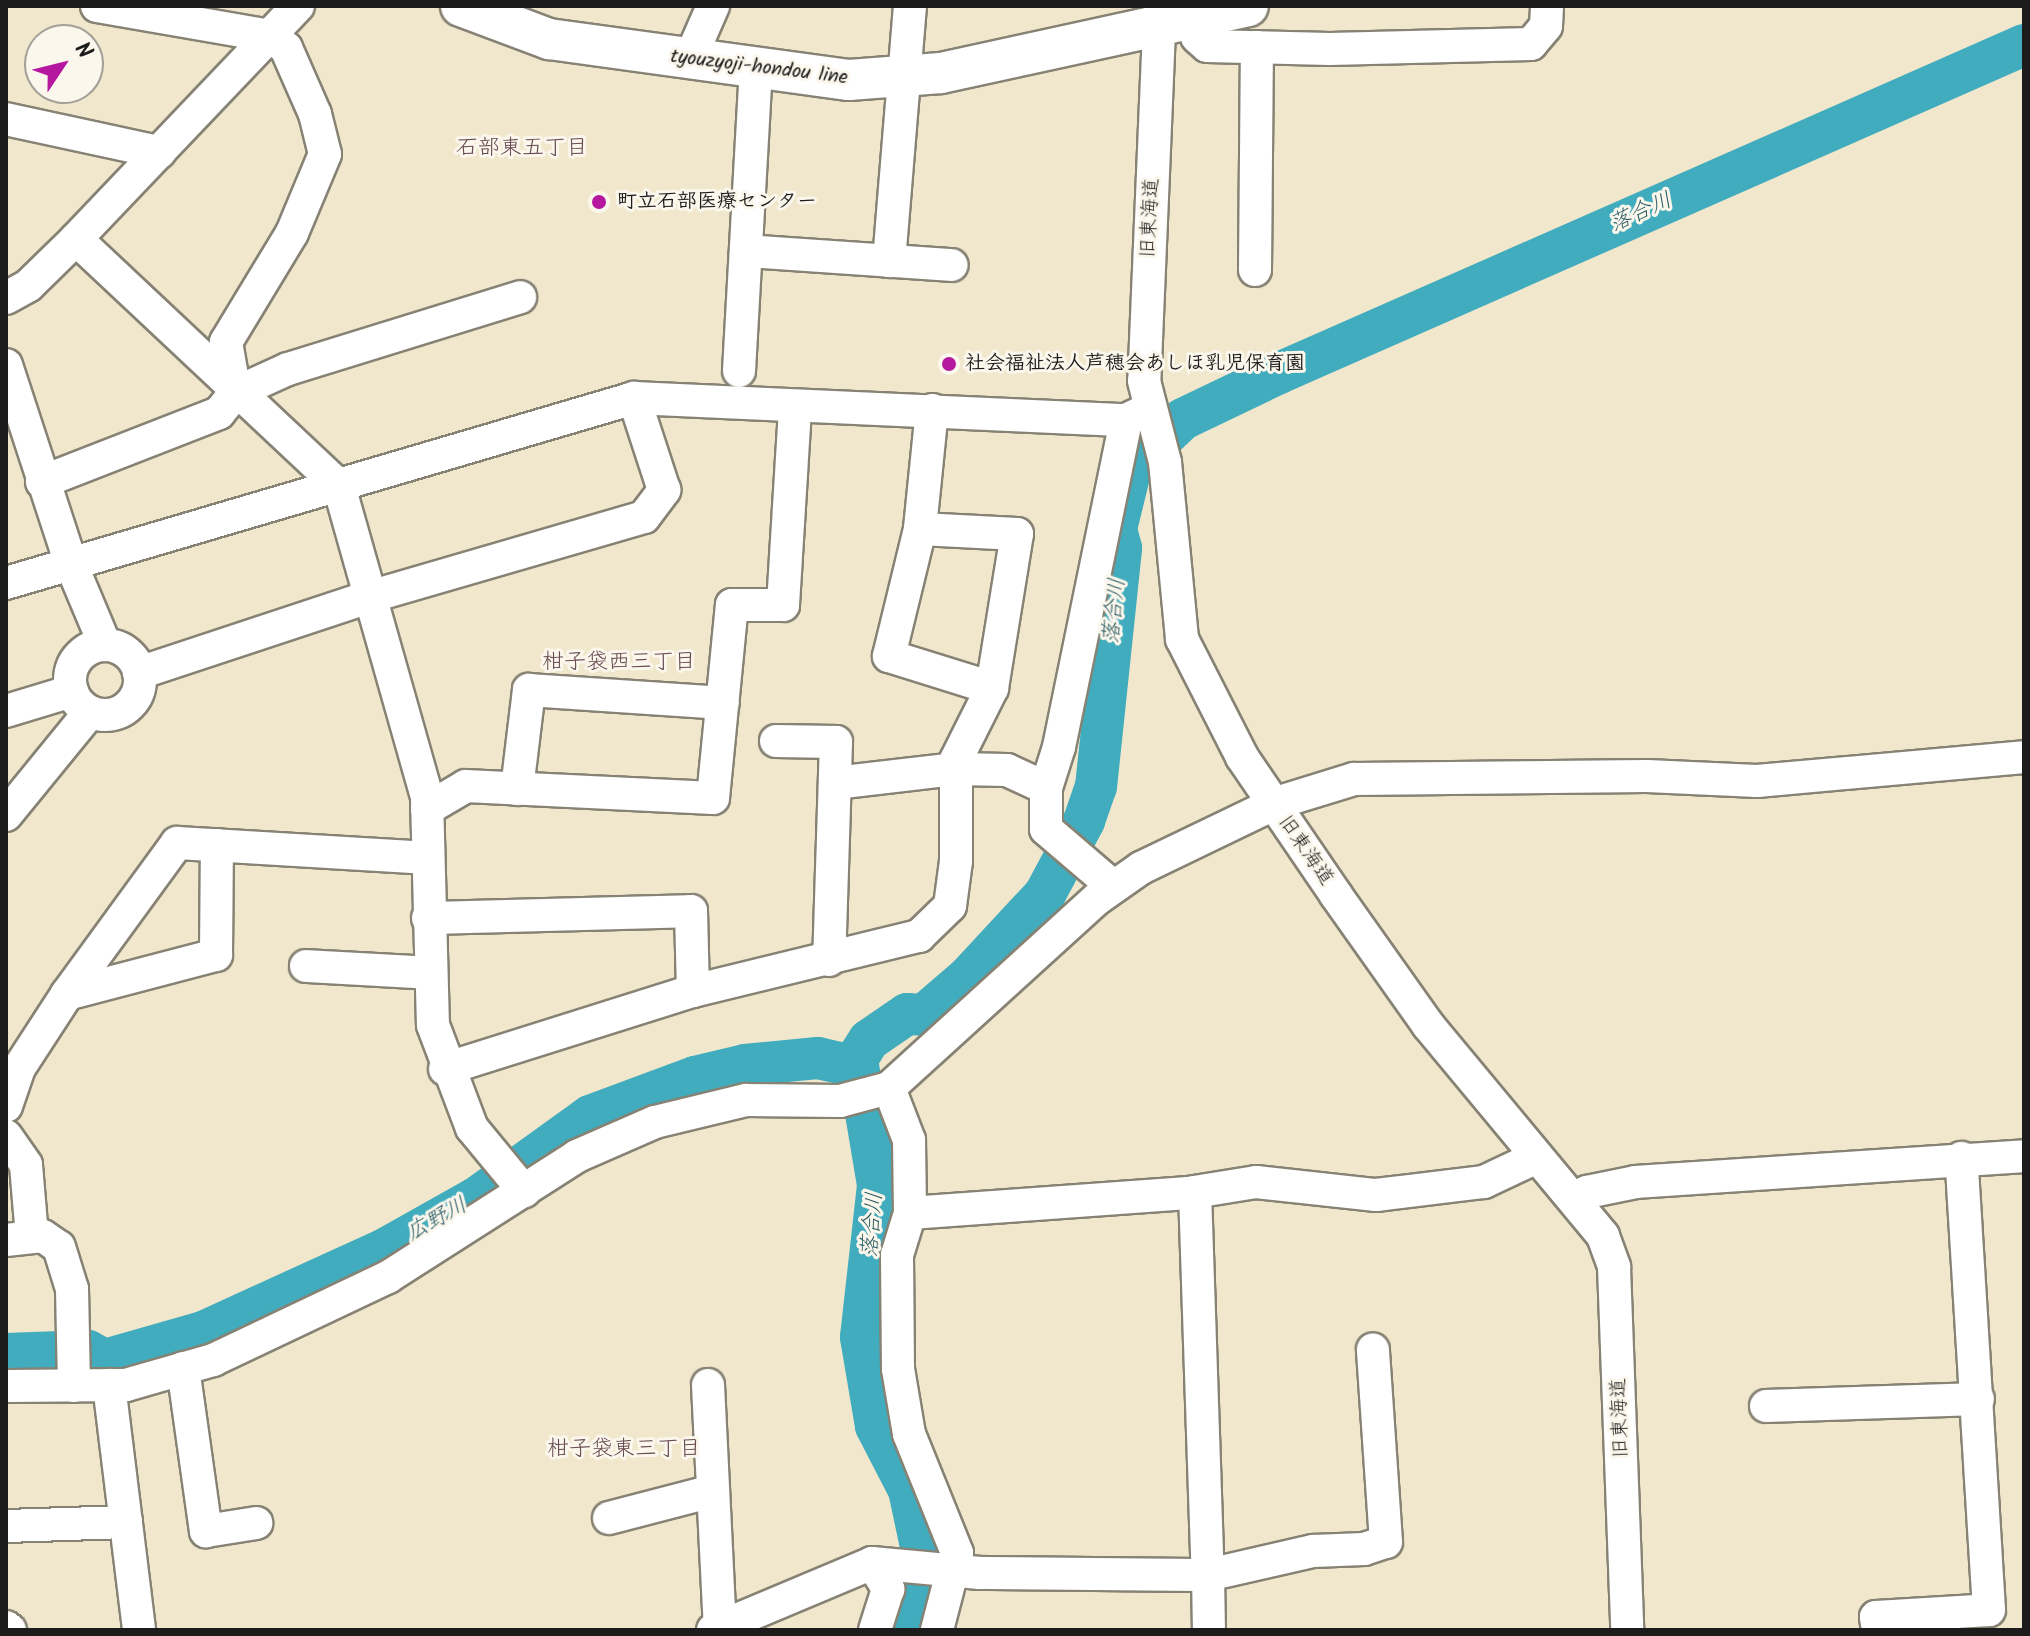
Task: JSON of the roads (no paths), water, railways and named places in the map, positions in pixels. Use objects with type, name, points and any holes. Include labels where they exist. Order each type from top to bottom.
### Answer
[{"type":"main road","name":"tyouzyoji-hondou line","points":[[461,6],[549,39],[689,61],[849,80],[941,73],[1172,16],[1248,6]]},
{"type":"street","points":[[97,6],[270,36],[286,48],[315,114],[325,154],[292,233],[226,342],[235,393]]},
{"type":"street","points":[[6,298],[29,285],[76,239],[298,6]]},
{"type":"street","points":[[689,61],[713,6]]},
{"type":"street","points":[[889,261],[901,76],[910,6]]},
{"type":"street","points":[[1172,16],[1207,46],[1531,44],[1546,26],[1547,6]]},
{"type":"street","name":"旧東海道","points":[[1172,16],[1144,326],[1142,417],[1165,462],[1182,639],[1242,757],[1428,1025],[1535,1158],[1578,1201],[1603,1236],[1614,1267],[1627,1630]]},
{"type":"street","points":[[1255,270],[1257,47]]},
{"type":"street","points":[[739,371],[756,70]]},
{"type":"street","points":[[9,124],[159,152]]},
{"type":"street","points":[[76,239],[235,393],[339,486],[427,809],[433,1025],[445,1069],[472,1128],[524,1191]]},
{"type":"street","points":[[746,251],[952,265]]},
{"type":"street","points":[[42,482],[219,413],[235,393],[288,369],[520,297]]},
{"type":"street","points":[[6,365],[14,424],[42,482],[71,564],[105,645]]},
{"type":"street","points":[[139,673],[369,597],[644,517],[664,490],[634,398]]},
{"type":"street","points":[[6,583],[634,398],[1142,417],[1046,788],[1046,829],[1114,887]]},
{"type":"street","points":[[427,809],[466,786],[713,798],[732,605],[783,605],[795,406]]},
{"type":"street","points":[[932,410],[920,529],[889,656],[992,688]]},
{"type":"street","points":[[445,1069],[693,991],[919,936],[950,906],[956,861],[956,760],[992,688],[1017,534],[920,529]]},
{"type":"street","points":[[6,711],[81,702],[122,711],[137,695],[139,673],[127,653],[105,645],[77,659],[81,702],[6,815]]},
{"type":"street","points":[[517,789],[529,690],[723,703]]},
{"type":"street","points":[[776,741],[836,742],[829,960]]},
{"type":"street","points":[[6,1386],[109,1385],[213,1360],[388,1277],[577,1156],[655,1122],[746,1100],[840,1101],[889,1088],[1114,887],[1141,868],[1276,803],[1354,779],[1647,776],[1757,781],[2024,757]]},
{"type":"street","points":[[835,783],[956,769],[1007,770],[1046,788]]},
{"type":"street","points":[[6,1106],[19,1068],[67,994],[177,843],[426,858]]},
{"type":"street","points":[[67,994],[216,955],[217,845]]},
{"type":"street","points":[[428,918],[691,911],[693,991]]},
{"type":"street","points":[[306,966],[430,973]]},
{"type":"street","points":[[889,1088],[909,1140],[910,1213],[897,1255],[898,1369],[909,1434],[957,1553],[937,1630]]},
{"type":"street","points":[[6,1136],[26,1165],[19,1238],[43,1236],[59,1247],[72,1289],[74,1386]]},
{"type":"street","points":[[1578,1201],[1587,1192],[1636,1182],[2024,1156]]},
{"type":"street","points":[[910,1213],[1195,1192],[1256,1182],[1376,1195],[1484,1182],[1535,1158]]},
{"type":"street","points":[[1878,1630],[1876,1617],[1989,1610],[1961,1158]]},
{"type":"street","points":[[1195,1192],[1209,1630]]},
{"type":"street","points":[[708,1385],[717,1628],[872,1563],[953,1568],[980,1573],[1208,1575],[1313,1551],[1364,1549],[1386,1542],[1373,1349]]},
{"type":"street","points":[[183,1368],[206,1531],[256,1523]]},
{"type":"street","points":[[109,1385],[139,1630]]},
{"type":"street","points":[[1766,1406],[1978,1399]]},
{"type":"street","points":[[609,1518],[713,1491]]},
{"type":"street","points":[[6,1526],[126,1522]]},
{"type":"street","points":[[872,1563],[888,1589],[875,1630]]},
{"type":"waterway","name":"落合川","points":[[908,1630],[924,1561],[909,1490],[876,1426],[861,1337],[878,1185],[857,1059],[869,1040],[907,1014],[924,1015],[968,977],[1045,894],[1084,821],[1096,787],[1121,548],[1116,529],[1131,468],[1183,419],[1279,373],[2024,45]]},
{"type":"waterway","name":"広野川","points":[[6,1354],[88,1351],[105,1360],[203,1332],[385,1249],[476,1198],[590,1116],[695,1077],[745,1065],[818,1058],[843,1064],[857,1059]]},
{"type":"place","name":"町立石部医療センター","points":[[599,202]]},
{"type":"place","name":"社会福祉法人芦穂会あしほ乳児保育園","points":[[949,364]]},
{"type":"district","name":"石部東五丁目","points":[[522,149]]},
{"type":"district","name":"柑子袋西三丁目","points":[[619,663]]},
{"type":"district","name":"柑子袋東三丁目","points":[[624,1450]]}]
